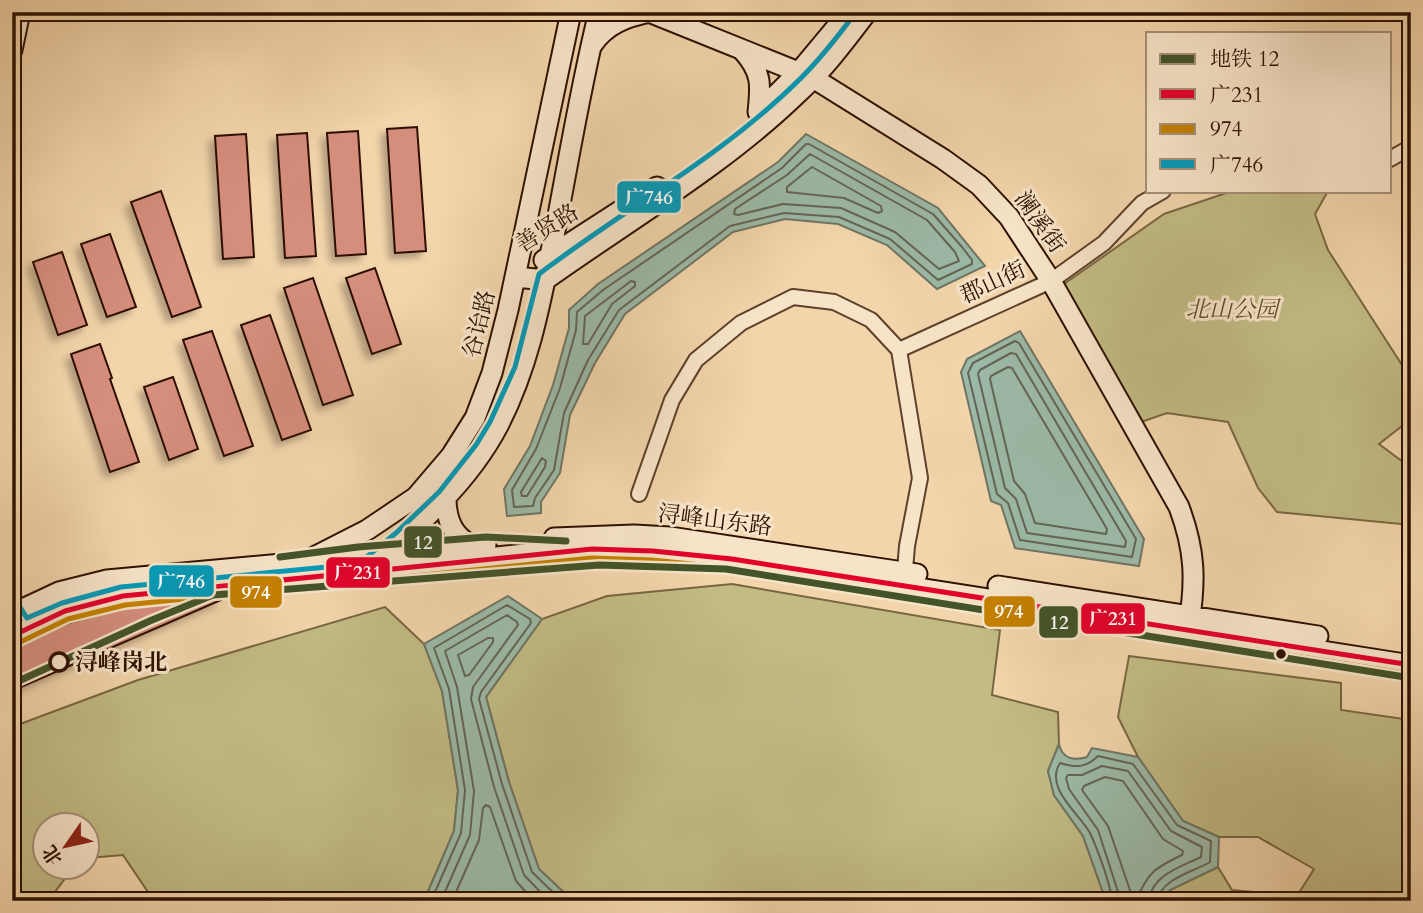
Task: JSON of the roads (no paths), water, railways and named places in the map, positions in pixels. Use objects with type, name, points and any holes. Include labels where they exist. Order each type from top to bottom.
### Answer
[{"type":"street","points":[[12,50],[20,12]]},
{"type":"street","points":[[556,12],[565,38]]},
{"type":"street","name":"谷诒路","points":[[300,562],[367,530],[416,497],[451,456],[475,418],[492,373],[516,277],[572,12]]},
{"type":"street","points":[[389,560],[446,498],[477,459],[498,426],[523,370],[545,280],[599,12]]},
{"type":"street","points":[[590,49],[610,26],[633,15],[650,12]]},
{"type":"street","name":"澜溪街","points":[[650,12],[806,75],[943,159],[979,185],[1009,218],[1051,281],[1178,507],[1192,548],[1195,570],[1190,622]]},
{"type":"street","name":"善贤路","points":[[516,277],[545,280],[728,152],[787,104],[849,12]]},
{"type":"street","name":"善贤路","points":[[516,277],[689,165],[806,75],[867,12]]},
{"type":"street","points":[[742,50],[758,70],[758,112]]},
{"type":"street","points":[[1392,158],[1411,147]]},
{"type":"street","name":"郡山街","points":[[899,351],[1051,281],[1104,243],[1142,203],[1161,192]]},
{"type":"street","points":[[559,211],[563,223],[570,230],[588,232]]},
{"type":"street","points":[[639,494],[672,400],[696,359],[741,323],[793,297],[834,302],[871,320],[899,351],[920,478],[907,546],[904,579]]},
{"type":"street","points":[[416,497],[432,512]]},
{"type":"street","points":[[446,498],[451,527],[458,537],[474,546]]},
{"type":"street","points":[[389,560],[387,531],[396,512]]},
{"type":"street","name":"浔峰山东路","points":[[15,620],[65,611],[112,598],[360,572],[389,560],[474,546],[582,536],[670,537],[904,579],[1411,652]]},
{"type":"street","name":"浔峰山东路","points":[[15,620],[59,592],[107,580],[300,562],[617,549],[904,579]]},
{"type":"street","name":"浔峰山东路","points":[[1190,622],[1411,665]]},
{"type":"water","points":[[806,134],[938,208],[985,266],[937,289],[887,245],[838,224],[785,219],[733,232],[625,314],[595,363],[570,415],[560,473],[541,502],[541,513],[507,516],[504,489],[530,446],[553,385],[569,328],[569,310],[598,284],[778,162]]},
{"type":"water","points":[[1020,331],[1144,539],[1139,566],[1015,548],[1001,505],[991,501],[961,372],[967,359]]},
{"type":"water","points":[[508,596],[542,619],[486,697],[509,782],[539,869],[573,901],[424,901],[454,831],[458,790],[442,691],[424,644]]},
{"type":"water","points":[[1059,744],[1063,753],[1073,759],[1087,757],[1092,748],[1138,757],[1183,821],[1219,837],[1218,867],[1170,890],[1163,901],[1106,901],[1083,836],[1054,795],[1048,771]]},
{"type":"metro line","name":"12","points":[[280,557],[358,547],[486,537],[566,541]]},
{"type":"metro line","name":"12","points":[[12,684],[213,595],[599,565],[726,569],[1411,678]]},
{"type":"place","name":"浔峰岗北","points":[[59,662]]},
{"type":"park label","name":"北山公园","points":[[1232,309]]}]
